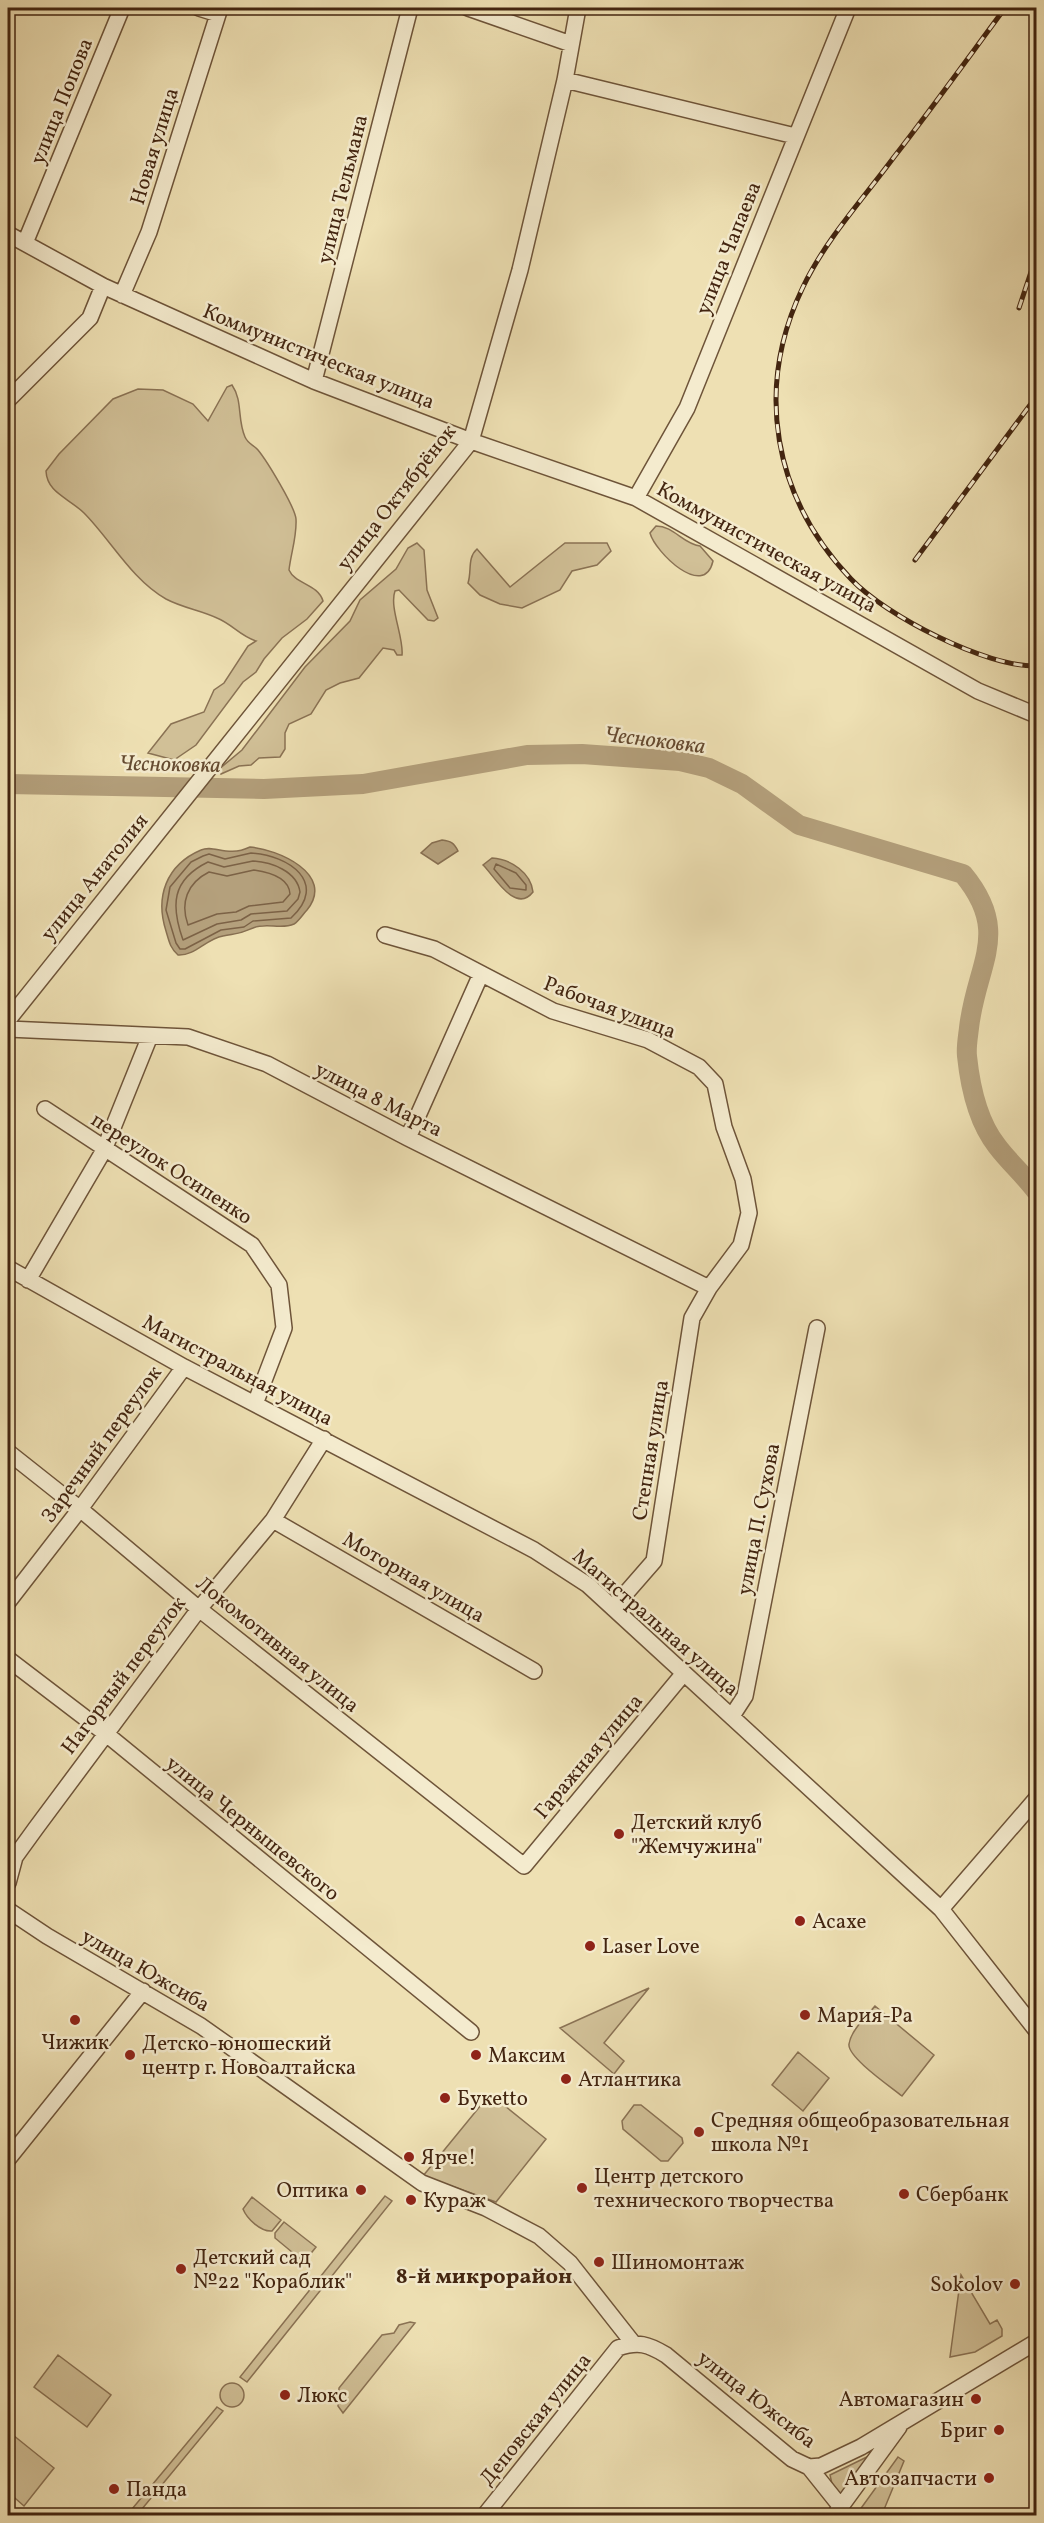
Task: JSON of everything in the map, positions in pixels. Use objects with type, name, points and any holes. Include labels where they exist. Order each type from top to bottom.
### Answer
[{"type":"street","name":"улица Попова","points":[[25,243],[122,8]]},
{"type":"street","points":[[199,8],[219,11]]},
{"type":"street","name":"улица Тельмана","points":[[314,381],[410,8]]},
{"type":"street","points":[[468,8],[572,44]]},
{"type":"street","name":"улица Октябрёнок","points":[[169,818],[471,441],[520,270],[565,80],[578,8]]},
{"type":"street","name":"улица Чапаева","points":[[636,498],[687,408],[848,8]]},
{"type":"street","name":"Новая улица","points":[[122,296],[149,232],[219,11]]},
{"type":"street","points":[[565,80],[795,136]]},
{"type":"street","name":"Коммунистическая улица","points":[[8,234],[122,296],[314,381],[471,441],[636,498],[978,691],[1036,715]]},
{"type":"street","points":[[8,400],[90,318],[103,286]]},
{"type":"street","name":"улица Анатолия","points":[[8,1020],[169,818]]},
{"type":"street","name":"Рабочая улица","points":[[385,935],[434,949],[553,1011],[648,1040],[699,1066],[715,1084],[724,1127],[743,1179],[749,1213],[741,1245],[709,1288]]},
{"type":"street","points":[[408,1138],[481,974]]},
{"type":"street","name":"улица 8 Марта","points":[[8,1029],[188,1037],[267,1064],[408,1138],[709,1288]]},
{"type":"street","points":[[28,1280],[104,1150],[150,1036]]},
{"type":"street","name":"переулок Осипенко","points":[[45,1109],[104,1150],[252,1245],[279,1285],[284,1328],[255,1404]]},
{"type":"street","name":"Магистральная улица","points":[[8,1268],[184,1367],[534,1550],[588,1585],[941,1909],[1036,2030]]},
{"type":"street","name":"Степная улица","points":[[613,1608],[654,1561],[692,1318],[709,1288]]},
{"type":"street","name":"улица П. Сухова","points":[[732,1716],[745,1696],[818,1328]]},
{"type":"street","name":"Заречный переулок","points":[[8,1602],[80,1509],[184,1367]]},
{"type":"street","name":"Нагорный переулок","points":[[8,1883],[15,1857],[199,1609],[273,1520],[324,1439]]},
{"type":"street","name":"Локомотивная улица","points":[[8,1452],[199,1609],[524,1866]]},
{"type":"street","name":"Моторная улица","points":[[273,1520],[534,1671]]},
{"type":"street","name":"улица Чернышевского","points":[[8,1659],[105,1733],[471,2032]]},
{"type":"street","name":"Гаражная улица","points":[[524,1866],[684,1673]]},
{"type":"street","points":[[941,1909],[1036,1799]]},
{"type":"street","name":"улица Южсиба","points":[[8,1910],[47,1936],[201,2025],[422,2183],[486,2208],[539,2236],[570,2263],[626,2345],[648,2344],[666,2355],[792,2458],[810,2467],[838,2511]]},
{"type":"street","points":[[8,2158],[143,1991]]},
{"type":"street","points":[[810,2467],[838,2459],[901,2425],[1036,2342]]},
{"type":"street","name":"Деповская улица","points":[[484,2516],[626,2345]]},
{"type":"street","points":[[838,2511],[901,2425]]},
{"type":"shaded area","points":[[232,385],[238,397],[245,437],[268,464],[286,495],[296,519],[289,570],[296,578],[312,587],[323,601],[307,619],[282,638],[256,672],[243,682],[196,745],[174,760],[148,753],[171,724],[204,712],[214,690],[224,683],[248,646],[256,641],[211,615],[172,602],[154,591],[132,570],[94,523],[50,485],[46,471],[59,454],[113,399],[138,389],[163,390],[193,404],[208,421],[227,387]]},
{"type":"shaded area","points":[[656,526],[668,529],[688,542],[700,546],[713,561],[708,572],[700,576],[680,569],[654,541],[650,533]]},
{"type":"shaded area","points":[[417,543],[424,550],[427,590],[438,618],[434,621],[428,620],[399,590],[395,591],[394,605],[402,655],[397,655],[394,650],[383,648],[359,678],[326,690],[311,714],[289,724],[285,733],[285,749],[280,757],[259,758],[251,765],[239,766],[221,774],[218,770],[242,750],[305,667],[350,621],[360,600],[396,569],[408,548]]},
{"type":"shaded area","points":[[565,543],[607,543],[611,551],[597,565],[572,571],[560,590],[522,608],[500,604],[480,595],[468,583],[471,561],[477,549],[510,587]]},
{"type":"shaded area","points":[[649,1988],[604,2043],[624,2061],[614,2074],[560,2028]]},
{"type":"shaded area","points":[[875,2006],[934,2055],[902,2096],[862,2064],[850,2050],[850,2039]]},
{"type":"shaded area","points":[[798,2052],[829,2078],[803,2111],[772,2085]]},
{"type":"shaded area","points":[[490,2094],[546,2139],[496,2202],[423,2176]]},
{"type":"shaded area","points":[[634,2105],[641,2105],[682,2138],[683,2143],[668,2161],[661,2161],[623,2129],[622,2121]]},
{"type":"shaded area","points":[[385,2196],[392,2201],[247,2382],[240,2377]]},
{"type":"shaded area","points":[[252,2197],[281,2220],[272,2231],[259,2227],[245,2213],[243,2209]]},
{"type":"shaded area","points":[[284,2222],[316,2247],[304,2262],[275,2238],[275,2233]]},
{"type":"shaded area","points":[[961,2275],[990,2324],[997,2320],[1002,2329],[1002,2336],[975,2352],[950,2357]]},
{"type":"shaded area","points":[[415,2323],[343,2413],[338,2406],[339,2388],[382,2335],[394,2333],[399,2325]]},
{"type":"shaded area","points":[[58,2355],[111,2395],[87,2427],[34,2387]]},
{"type":"shaded area","points":[[232,2383],[241,2386],[244,2395],[241,2404],[232,2407],[223,2404],[220,2395],[223,2386]]},
{"type":"shaded area","points":[[217,2407],[223,2411],[137,2515],[127,2515]]},
{"type":"shaded area","points":[[8,2431],[54,2468],[24,2506],[8,2492]]},
{"type":"shaded area","points":[[873,2454],[844,2493],[838,2493],[832,2484],[830,2475]]},
{"type":"shaded area","points":[[898,2457],[904,2461],[881,2515],[867,2515],[859,2511]]},
{"type":"water","points":[[442,840],[452,843],[458,851],[438,864],[421,853],[432,843]]},
{"type":"water","points":[[250,847],[288,858],[309,875],[314,885],[314,897],[307,910],[294,924],[289,926],[258,926],[211,940],[190,953],[178,955],[169,941],[162,906],[166,883],[172,873],[189,856],[201,850],[234,851]]},
{"type":"water","points":[[492,858],[506,861],[519,868],[528,879],[533,892],[526,898],[519,899],[512,896],[483,865]]},
{"type":"waterway","name":"Чесноковка","points":[[8,784],[264,789],[363,784],[527,755],[582,754],[680,761],[709,768],[742,784],[799,825],[963,874],[978,895],[986,914],[988,932],[987,949],[973,1005],[967,1042],[970,1079],[980,1115],[990,1136],[1036,1191]]},
{"type":"railway","points":[[1005,8],[812,269],[788,325],[779,364],[776,403],[779,440],[789,477],[804,513],[825,547],[851,579],[888,608],[938,637],[991,658],[1036,666]]},
{"type":"railway","points":[[1019,308],[1036,257]]},
{"type":"railway","points":[[915,560],[1036,397]]},
{"type":"place","name":"Детский клуб \"Жемчужина\"","points":[[619,1834]]},
{"type":"place","name":"Асахе","points":[[800,1921]]},
{"type":"place","name":"Laser Love","points":[[590,1946]]},
{"type":"place","name":"Мария-Ра","points":[[805,2015]]},
{"type":"place","name":"Чижик","points":[[75,2020]]},
{"type":"place","name":"Детско-юношеский центр г. Новоалтайска","points":[[130,2055]]},
{"type":"place","name":"Максим","points":[[476,2055]]},
{"type":"place","name":"Атлантика","points":[[566,2079]]},
{"type":"place","name":"Букеttо","points":[[445,2098]]},
{"type":"place","name":"Средняя общеобразовательная школа №1","points":[[699,2132]]},
{"type":"place","name":"Ярче!","points":[[409,2157]]},
{"type":"place","name":"Центр детского технического творчества","points":[[582,2188]]},
{"type":"place","name":"Оптика","points":[[361,2190]]},
{"type":"place","name":"Сбербанк","points":[[904,2194]]},
{"type":"place","name":"Кураж","points":[[411,2200]]},
{"type":"place","name":"Шиномонтаж","points":[[599,2262]]},
{"type":"place","name":"Детский сад №22 \"Кораблик\"","points":[[181,2269]]},
{"type":"place","name":"Sokolov","points":[[1015,2284]]},
{"type":"place","name":"Люкс","points":[[285,2395]]},
{"type":"place","name":"Автомагазин","points":[[976,2399]]},
{"type":"place","name":"Бриг","points":[[999,2430]]},
{"type":"place","name":"Автозапчасти","points":[[989,2478]]},
{"type":"place","name":"Панда","points":[[114,2489]]},
{"type":"district","name":"8-й микрорайон","points":[[484,2275]]}]
